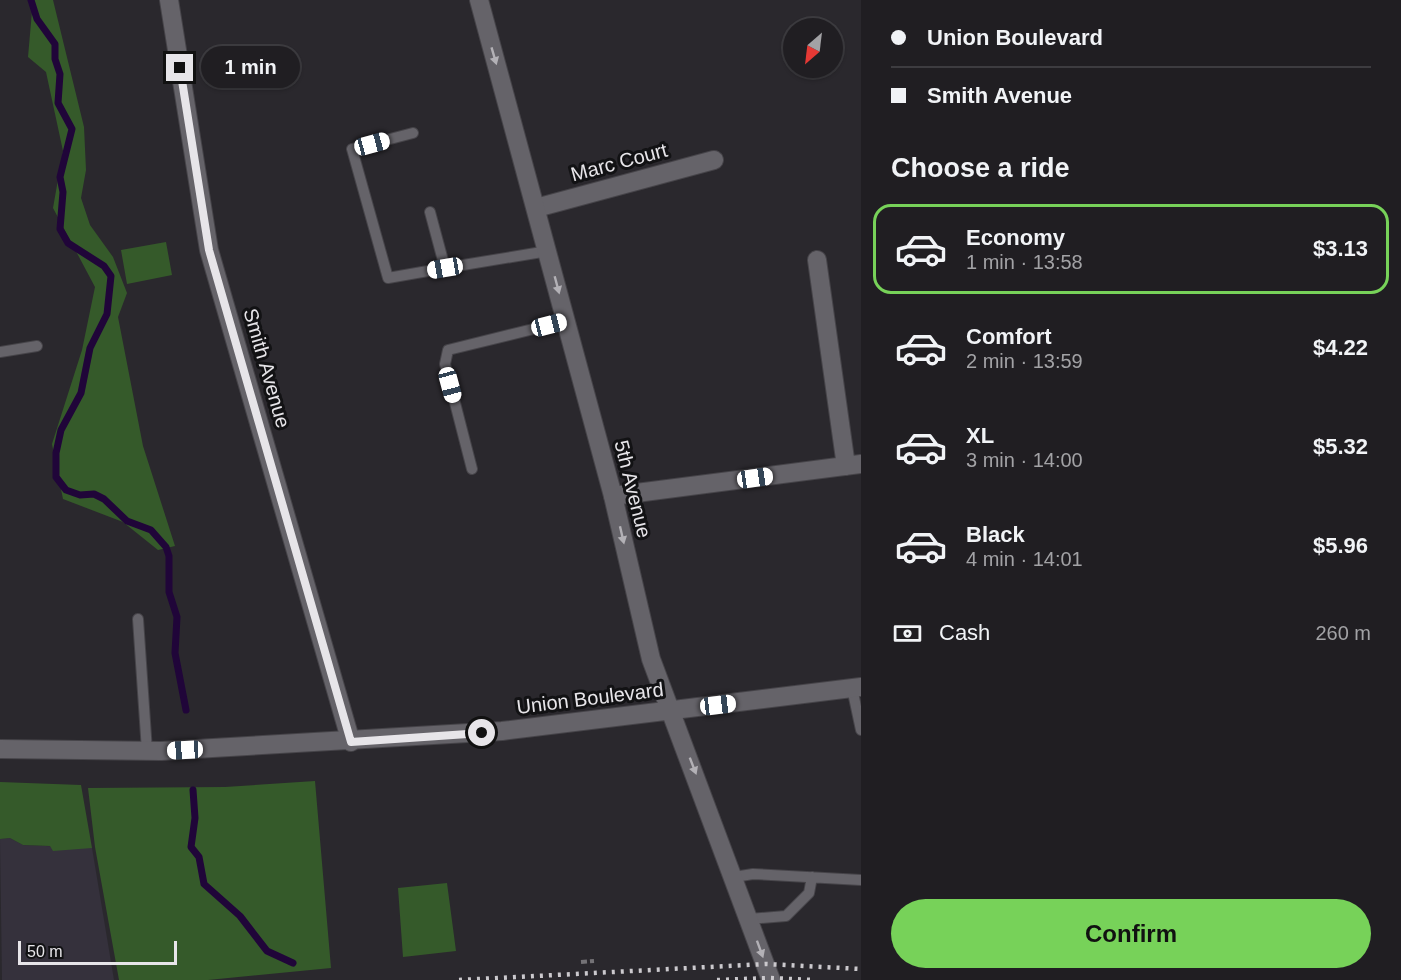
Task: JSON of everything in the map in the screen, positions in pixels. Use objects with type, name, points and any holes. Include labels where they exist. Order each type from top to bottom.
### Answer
[{"type":"main road","name":"Smith Avenue","points":[[169,0],[209,250],[351,742]]},
{"type":"main road","name":"5th Avenue","points":[[478,0],[537,208],[613,496],[651,659],[771,980]]},
{"type":"main road","name":"Marc Court","points":[[537,208],[714,160]]},
{"type":"main road","points":[[613,496],[853,465],[817,260]]},
{"type":"main road","name":"Union Boulevard","points":[[0,749],[147,751],[351,742],[502,731],[857,688]]},
{"type":"lane","points":[[413,133],[352,149],[388,278],[548,251]]},
{"type":"lane","points":[[430,212],[445,268]]},
{"type":"lane","points":[[472,469],[445,364],[448,350],[566,321]]},
{"type":"lane","points":[[0,352],[37,346]]},
{"type":"lane","points":[[138,620],[147,751]]},
{"type":"lane","points":[[857,688],[861,730]]},
{"type":"lane","points":[[734,877],[753,873],[861,880]]},
{"type":"lane","points":[[749,919],[786,916],[808,893],[812,877]]},
{"type":"path","points":[[581,962],[594,961]]},
{"type":"shaded area","points":[[10,838],[23,845],[92,848],[114,980],[2,980],[0,839]]},
{"type":"green space","points":[[33,0],[53,0],[84,127],[86,170],[81,198],[90,225],[113,257],[127,293],[118,317],[143,446],[175,546],[158,550],[123,522],[63,499],[52,444],[82,350],[95,287],[53,208],[63,151],[46,72],[28,57]]},
{"type":"green space","points":[[166,242],[172,275],[127,284],[121,250]]},
{"type":"green space","points":[[315,781],[331,968],[208,980],[119,980],[95,847],[88,788],[225,787]]},
{"type":"green space","points":[[0,782],[81,785],[92,848],[53,851],[50,846],[23,845],[10,838],[0,839]]},
{"type":"green space","points":[[447,883],[456,951],[403,957],[398,888]]},
{"type":"waterway","points":[[31,0],[37,19],[55,44],[55,59],[60,74],[58,103],[72,129],[60,177],[63,192],[60,229],[68,243],[104,266],[111,276],[107,314],[90,348],[81,393],[61,430],[56,453],[56,477],[66,490],[80,495],[94,494],[104,499],[127,521],[151,530],[166,547],[169,556],[169,592],[177,617],[175,653],[186,710]]},
{"type":"waterway","points":[[193,790],[195,818],[191,847],[199,857],[204,884],[240,916],[267,951],[293,963]]},
{"type":"railway","points":[[459,980],[766,964],[861,969]]},
{"type":"railway","points":[[717,980],[770,978],[813,980]]},
{"type":"route","points":[[180,68],[209,250],[351,742],[482,733]]}]
